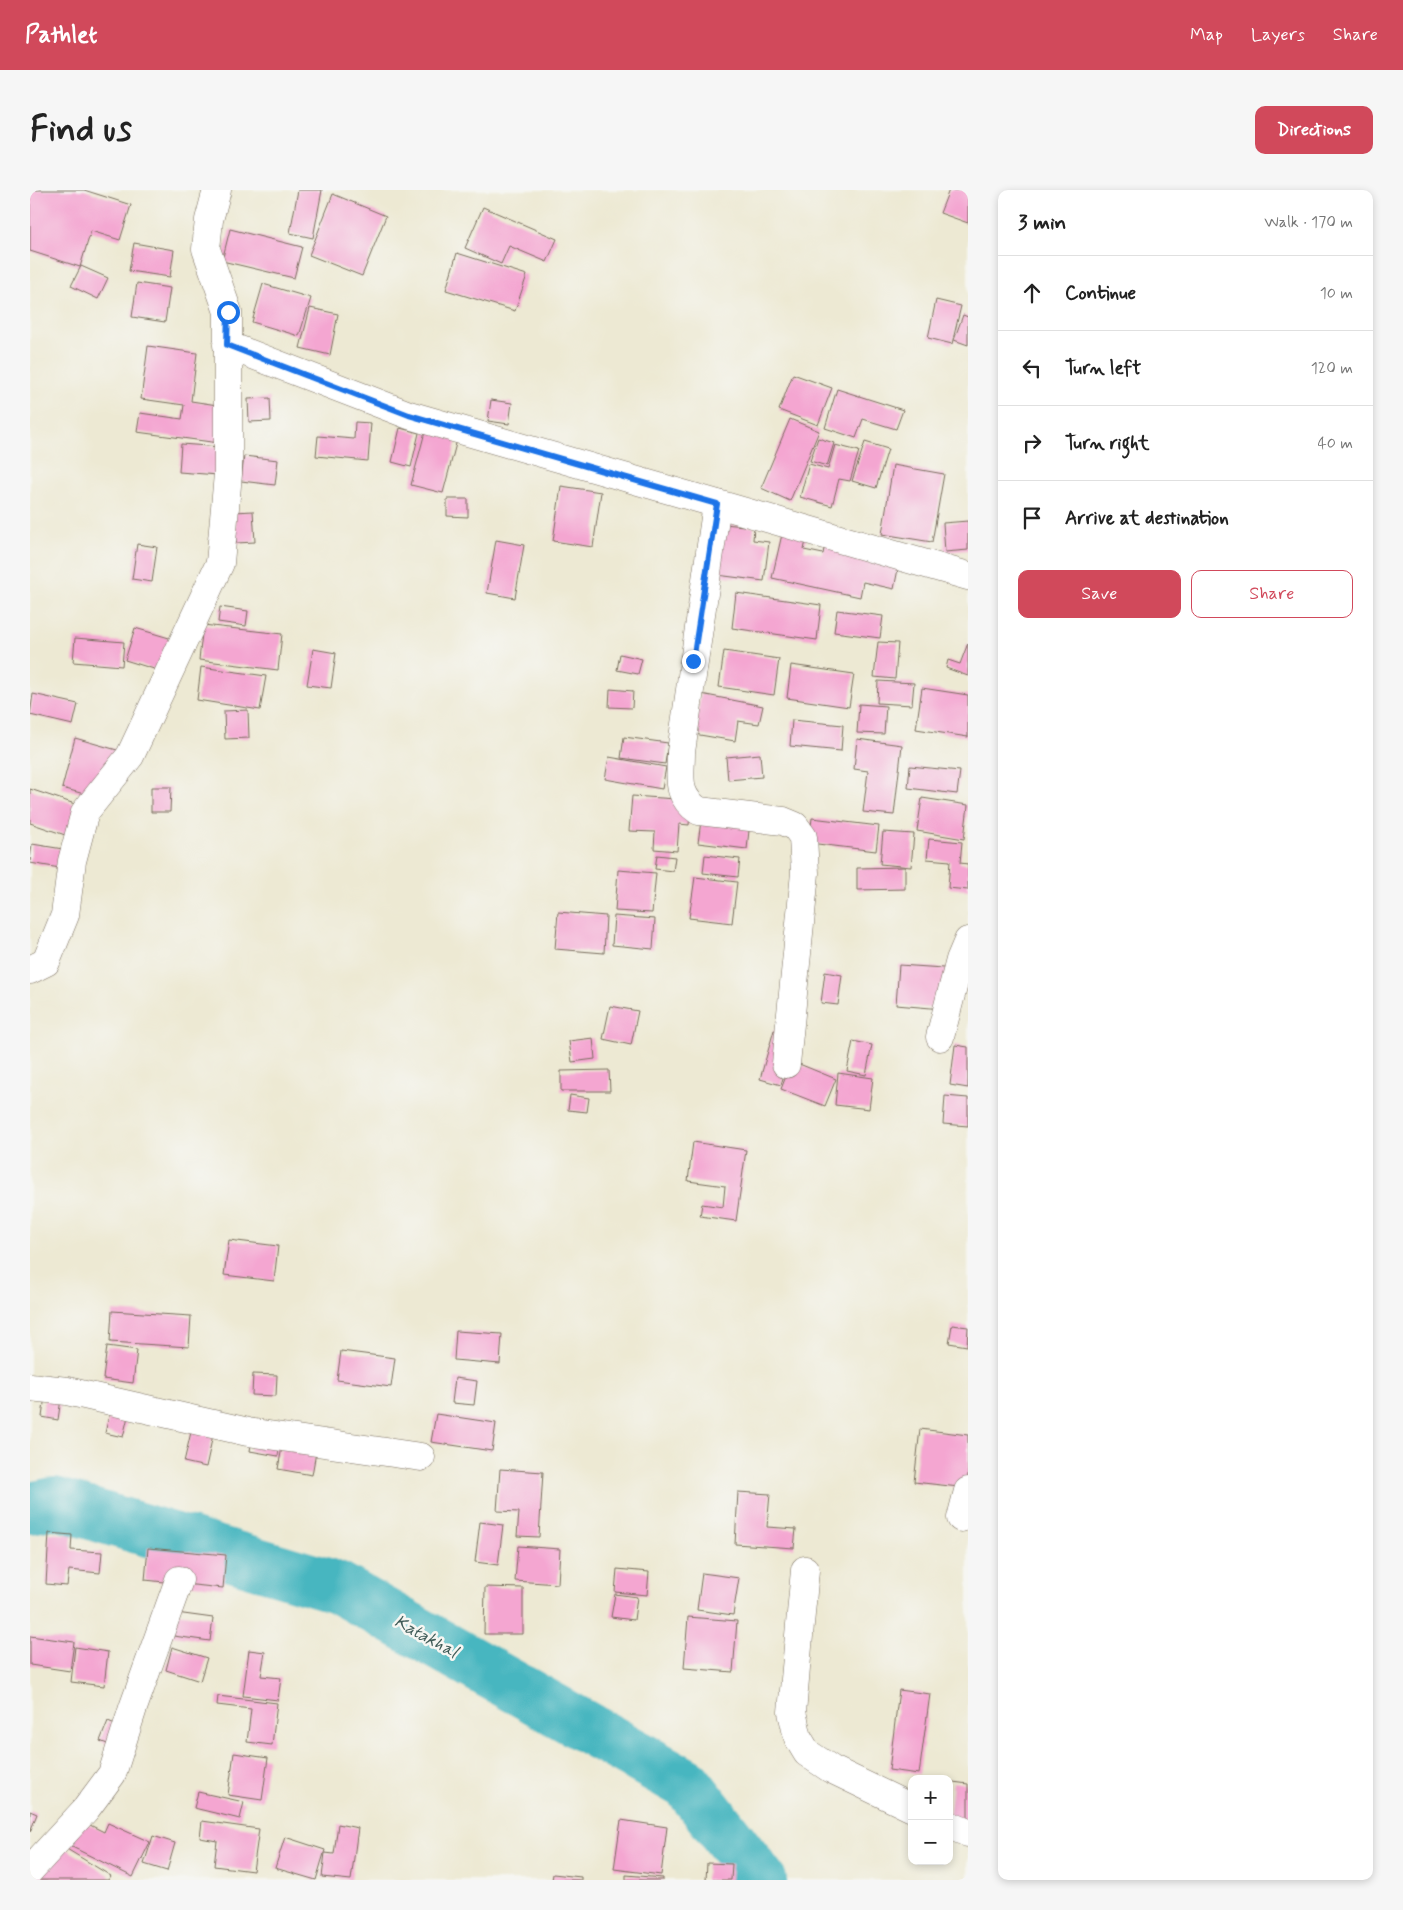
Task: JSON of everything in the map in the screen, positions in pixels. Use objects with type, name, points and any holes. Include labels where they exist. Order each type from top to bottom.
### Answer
[{"type":"street","points":[[30,970],[46,962],[65,915],[72,861],[86,812],[130,756],[220,563],[228,474],[228,312],[206,249],[209,220],[217,190]]},
{"type":"street","points":[[227,345],[409,415],[968,576]]},
{"type":"street","points":[[717,504],[681,752],[681,789],[688,803],[699,811],[782,821],[795,826],[803,837],[805,873],[786,1064]]},
{"type":"street","points":[[940,1037],[960,960],[968,941]]},
{"type":"street","points":[[30,1387],[67,1391],[248,1432],[421,1457]]},
{"type":"street","points":[[962,1518],[968,1491]]},
{"type":"street","points":[[804,1570],[792,1712],[798,1738],[807,1753],[831,1769],[908,1806]]},
{"type":"street","points":[[30,1870],[86,1809],[112,1774],[133,1708],[180,1580]]},
{"type":"street","points":[[953,1827],[968,1833]]},
{"type":"building","points":[[30,190],[84,190],[131,205],[120,240],[91,231],[80,267],[30,251]]},
{"type":"building","points":[[298,190],[322,190],[313,238],[290,233]]},
{"type":"building","points":[[949,190],[968,190],[968,223],[940,213]]},
{"type":"building","points":[[333,194],[386,216],[362,276],[309,255]]},
{"type":"building","points":[[483,207],[557,239],[547,262],[509,246],[501,264],[465,248]]},
{"type":"building","points":[[230,229],[302,247],[294,278],[222,261]]},
{"type":"building","points":[[134,243],[174,250],[170,277],[129,271]]},
{"type":"building","points":[[457,253],[527,275],[515,311],[446,290]]},
{"type":"building","points":[[81,266],[108,278],[98,299],[71,286]]},
{"type":"building","points":[[137,283],[170,288],[165,322],[132,317]]},
{"type":"building","points":[[263,284],[311,298],[299,336],[252,322]]},
{"type":"building","points":[[936,300],[961,306],[952,344],[928,338]]},
{"type":"building","points":[[310,308],[338,314],[330,355],[300,348]]},
{"type":"building","points":[[963,315],[968,317],[968,345],[954,340]]},
{"type":"building","points":[[148,346],[197,353],[191,401],[224,406],[219,443],[137,432],[140,413],[182,419],[184,405],[141,399]]},
{"type":"building","points":[[793,374],[832,388],[818,425],[779,410]]},
{"type":"building","points":[[837,389],[903,410],[896,429],[863,419],[856,438],[825,428]]},
{"type":"building","points":[[270,398],[271,421],[249,422],[248,399]]},
{"type":"building","points":[[491,400],[512,403],[509,424],[488,421]]},
{"type":"building","points":[[790,419],[819,431],[790,501],[761,488]]},
{"type":"building","points":[[355,422],[371,423],[368,461],[316,456],[318,436],[354,439]]},
{"type":"building","points":[[400,428],[419,433],[411,467],[392,462]]},
{"type":"building","points":[[426,428],[458,436],[443,493],[411,485]]},
{"type":"building","points":[[818,438],[834,443],[827,466],[810,461]]},
{"type":"building","points":[[865,442],[888,449],[876,488],[852,481]]},
{"type":"building","points":[[181,444],[220,447],[218,475],[179,472]]},
{"type":"building","points":[[835,445],[859,451],[850,481],[839,479],[832,506],[800,497],[809,464],[828,469]]},
{"type":"building","points":[[244,456],[278,460],[275,485],[241,481]]},
{"type":"building","points":[[893,465],[944,474],[932,542],[882,534]]},
{"type":"building","points":[[561,486],[601,492],[593,547],[553,541]]},
{"type":"building","points":[[447,499],[468,499],[468,517],[447,516]]},
{"type":"building","points":[[253,511],[255,542],[236,543],[235,512]]},
{"type":"building","points":[[785,521],[809,526],[804,550],[823,554],[827,533],[902,549],[894,589],[863,582],[860,597],[772,578]]},
{"type":"building","points":[[968,521],[968,550],[945,552],[943,523]]},
{"type":"building","points":[[724,524],[754,527],[753,540],[769,542],[764,581],[717,575]]},
{"type":"building","points":[[496,540],[524,545],[515,598],[487,593]]},
{"type":"building","points":[[137,544],[157,547],[152,582],[132,579]]},
{"type":"building","points":[[736,593],[821,605],[817,640],[732,628]]},
{"type":"building","points":[[220,607],[248,611],[246,626],[218,622]]},
{"type":"building","points":[[837,610],[883,616],[880,638],[834,632]]},
{"type":"building","points":[[203,625],[282,634],[278,670],[199,660]]},
{"type":"building","points":[[135,628],[176,640],[167,673],[125,660]]},
{"type":"building","points":[[75,638],[124,642],[122,666],[73,662]]},
{"type":"building","points":[[878,642],[898,643],[895,679],[874,677]]},
{"type":"building","points":[[968,643],[968,676],[946,668],[948,660],[960,664]]},
{"type":"building","points":[[313,649],[336,653],[331,688],[307,685]]},
{"type":"building","points":[[724,651],[779,659],[774,695],[719,687]]},
{"type":"building","points":[[620,654],[642,659],[638,674],[617,670]]},
{"type":"building","points":[[791,665],[854,674],[849,707],[787,698]]},
{"type":"building","points":[[201,667],[266,676],[260,710],[197,700]]},
{"type":"building","points":[[878,681],[914,683],[912,705],[877,703]]},
{"type":"building","points":[[922,688],[968,695],[968,737],[916,729]]},
{"type":"building","points":[[610,689],[633,691],[632,708],[609,707]]},
{"type":"building","points":[[33,694],[78,704],[73,725],[30,715]]},
{"type":"building","points":[[701,694],[763,706],[759,724],[738,721],[735,741],[694,734]]},
{"type":"building","points":[[859,704],[886,706],[884,734],[857,733]]},
{"type":"building","points":[[248,710],[249,738],[225,739],[224,711]]},
{"type":"building","points":[[792,720],[843,725],[841,751],[790,746]]},
{"type":"building","points":[[624,737],[668,743],[665,764],[621,758]]},
{"type":"building","points":[[75,738],[117,750],[103,799],[62,788]]},
{"type":"building","points":[[857,739],[902,745],[894,815],[863,812],[868,771],[854,769]]},
{"type":"building","points":[[760,754],[762,777],[728,780],[726,757]]},
{"type":"building","points":[[609,757],[666,767],[662,789],[605,779]]},
{"type":"building","points":[[910,766],[960,771],[957,794],[908,788]]},
{"type":"building","points":[[151,787],[171,787],[170,812],[151,812]]},
{"type":"building","points":[[30,789],[81,806],[71,837],[30,823]]},
{"type":"building","points":[[632,796],[691,800],[689,825],[679,824],[677,851],[654,849],[655,832],[629,831]]},
{"type":"building","points":[[922,798],[968,805],[964,839],[917,831]]},
{"type":"building","points":[[703,806],[751,812],[747,849],[698,843]]},
{"type":"building","points":[[812,818],[879,826],[876,851],[809,843]]},
{"type":"building","points":[[883,832],[914,834],[911,867],[880,864]]},
{"type":"building","points":[[929,839],[962,842],[960,863],[968,864],[968,890],[948,888],[950,861],[927,859]]},
{"type":"building","points":[[32,844],[63,849],[60,868],[30,863]]},
{"type":"building","points":[[657,855],[675,857],[673,871],[655,869]]},
{"type":"building","points":[[705,855],[740,859],[738,877],[703,873]]},
{"type":"building","points":[[905,867],[905,889],[857,890],[857,868]]},
{"type":"building","points":[[618,870],[656,873],[652,913],[615,911]]},
{"type":"building","points":[[695,877],[737,882],[732,923],[689,918]]},
{"type":"building","points":[[558,912],[606,916],[604,953],[555,949]]},
{"type":"building","points":[[614,916],[655,919],[653,949],[612,945]]},
{"type":"building","points":[[899,965],[958,969],[954,1010],[896,1005]]},
{"type":"building","points":[[825,972],[842,975],[838,1005],[821,1003]]},
{"type":"building","points":[[610,1006],[638,1011],[631,1045],[603,1039]]},
{"type":"building","points":[[774,1030],[795,1035],[781,1085],[760,1079]]},
{"type":"building","points":[[593,1038],[595,1059],[572,1062],[569,1041]]},
{"type":"building","points":[[853,1041],[872,1045],[866,1075],[847,1071]]},
{"type":"building","points":[[955,1045],[968,1047],[968,1088],[950,1085]]},
{"type":"building","points":[[792,1061],[836,1079],[825,1106],[781,1089]]},
{"type":"building","points":[[609,1070],[610,1091],[561,1091],[561,1071]]},
{"type":"building","points":[[838,1073],[873,1078],[869,1109],[835,1105]]},
{"type":"building","points":[[570,1095],[589,1098],[587,1112],[568,1110]]},
{"type":"building","points":[[945,1096],[968,1098],[968,1126],[943,1124]]},
{"type":"building","points":[[693,1142],[746,1150],[736,1221],[700,1216],[702,1204],[723,1207],[725,1186],[688,1181]]},
{"type":"building","points":[[229,1240],[278,1246],[274,1281],[224,1275]]},
{"type":"building","points":[[112,1311],[191,1316],[189,1347],[110,1342]]},
{"type":"building","points":[[952,1325],[968,1327],[967,1346],[949,1343]]},
{"type":"building","points":[[456,1331],[502,1334],[500,1364],[454,1360]]},
{"type":"building","points":[[107,1346],[137,1350],[133,1383],[103,1379]]},
{"type":"building","points":[[341,1351],[395,1358],[391,1387],[337,1380]]},
{"type":"building","points":[[253,1374],[277,1375],[276,1396],[252,1395]]},
{"type":"building","points":[[455,1378],[477,1381],[474,1405],[452,1403]]},
{"type":"building","points":[[47,1382],[63,1384],[58,1420],[42,1417]]},
{"type":"building","points":[[114,1395],[132,1400],[123,1437],[105,1433]]},
{"type":"building","points":[[436,1414],[496,1423],[492,1451],[431,1442]]},
{"type":"building","points":[[195,1415],[216,1421],[206,1467],[184,1462]]},
{"type":"building","points":[[254,1425],[282,1429],[278,1456],[250,1451]]},
{"type":"building","points":[[920,1429],[968,1435],[968,1488],[914,1482]]},
{"type":"building","points":[[285,1430],[319,1435],[312,1475],[278,1469]]},
{"type":"building","points":[[500,1469],[543,1472],[539,1537],[517,1536],[519,1512],[497,1511]]},
{"type":"building","points":[[738,1492],[770,1494],[767,1527],[796,1529],[794,1548],[735,1544]]},
{"type":"building","points":[[480,1522],[503,1525],[498,1565],[475,1562]]},
{"type":"building","points":[[49,1533],[72,1535],[71,1550],[102,1552],[100,1573],[69,1570],[67,1586],[46,1584]]},
{"type":"building","points":[[518,1546],[560,1549],[558,1584],[515,1581]]},
{"type":"building","points":[[148,1548],[226,1555],[223,1588],[145,1580]]},
{"type":"building","points":[[617,1569],[649,1572],[647,1595],[615,1592]]},
{"type":"building","points":[[702,1573],[739,1578],[733,1615],[697,1610]]},
{"type":"building","points":[[485,1587],[523,1588],[523,1634],[484,1634]]},
{"type":"building","points":[[615,1594],[637,1597],[634,1620],[611,1617]]},
{"type":"building","points":[[169,1612],[213,1618],[210,1641],[166,1635]]},
{"type":"building","points":[[688,1617],[737,1621],[733,1672],[684,1668]]},
{"type":"building","points":[[30,1636],[74,1642],[70,1671],[30,1665]]},
{"type":"building","points":[[75,1647],[108,1652],[104,1686],[71,1682]]},
{"type":"building","points":[[172,1647],[207,1658],[200,1681],[166,1670]]},
{"type":"building","points":[[249,1650],[265,1652],[261,1676],[281,1678],[278,1700],[243,1696]]},
{"type":"building","points":[[899,1690],[930,1694],[919,1774],[889,1770]]},
{"type":"building","points":[[218,1696],[277,1703],[272,1745],[247,1742],[251,1709],[217,1705]]},
{"type":"building","points":[[108,1721],[130,1730],[122,1750],[100,1741]]},
{"type":"building","points":[[234,1753],[268,1758],[262,1800],[228,1795]]},
{"type":"building","points":[[953,1782],[968,1784],[968,1824],[953,1822]]},
{"type":"building","points":[[198,1792],[244,1802],[240,1819],[194,1808]]},
{"type":"building","points":[[30,1811],[37,1814],[30,1832]]},
{"type":"building","points":[[80,1820],[104,1832],[108,1823],[150,1842],[133,1877],[68,1845]]},
{"type":"building","points":[[621,1820],[667,1827],[661,1875],[614,1869]]},
{"type":"building","points":[[202,1821],[259,1829],[253,1871],[214,1866],[217,1841],[200,1838]]},
{"type":"building","points":[[338,1824],[358,1828],[351,1880],[322,1877],[325,1853],[334,1854]]},
{"type":"building","points":[[153,1836],[175,1843],[167,1871],[144,1864]]},
{"type":"building","points":[[285,1837],[325,1850],[316,1880],[275,1868]]},
{"type":"building","points":[[57,1843],[111,1876],[108,1880],[35,1880]]},
{"type":"building","points":[[707,1863],[732,1864],[731,1880],[706,1880]]},
{"type":"building","points":[[553,1874],[581,1877],[581,1880],[552,1880]]},
{"type":"building","points":[[626,1875],[663,1878],[663,1880],[626,1880]]},
{"type":"waterway","name":"Katakhal","points":[[30,1508],[54,1503],[337,1587],[687,1784],[761,1880]]},
{"type":"route","points":[[228,312],[227,345],[409,415],[717,504],[693,661]]}]
